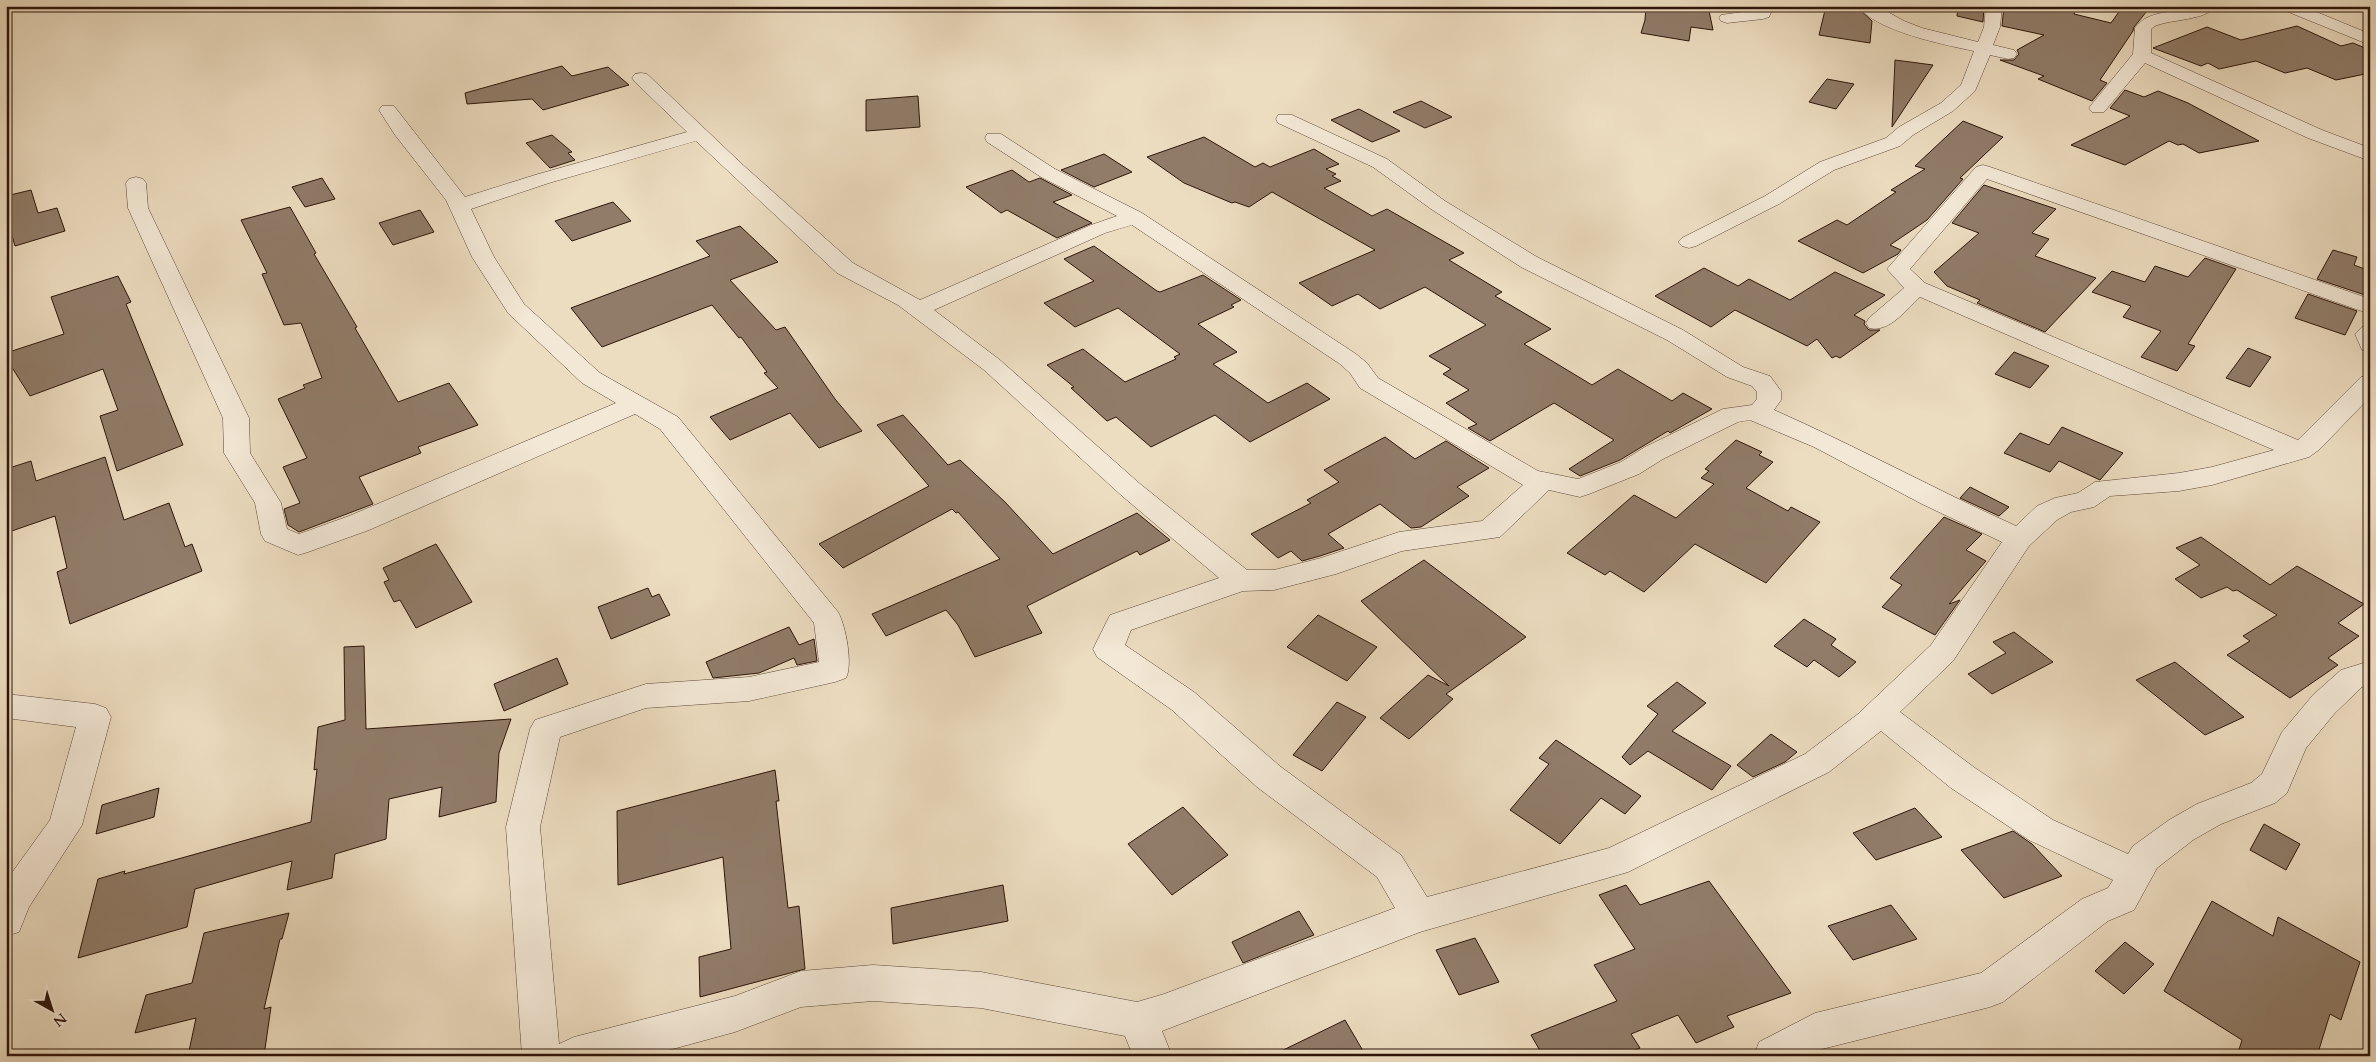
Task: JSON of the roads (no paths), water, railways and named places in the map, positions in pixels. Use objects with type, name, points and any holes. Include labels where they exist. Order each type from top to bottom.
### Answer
[{"type":"street","points":[[1727,18],[1763,14],[1766,6]]},
{"type":"street","points":[[1866,6],[1879,17],[1920,32],[2008,54]]},
{"type":"street","points":[[1689,242],[1772,200],[1827,166],[1893,142],[1947,107],[1969,87],[1992,27],[1994,6]]},
{"type":"street","points":[[2154,6],[2179,16]]},
{"type":"street","points":[[2098,108],[2142,55],[2143,28],[2149,22],[2189,14],[2208,6]]},
{"type":"street","points":[[2286,6],[2370,40]]},
{"type":"street","points":[[2142,55],[2315,134],[2370,155]]},
{"type":"street","points":[[641,78],[743,176],[845,268],[917,309],[992,365],[1130,489],[1241,581]]},
{"type":"street","points":[[388,110],[402,131],[456,199],[483,257],[516,308],[590,378],[669,423],[828,620],[835,670],[749,689],[646,696],[546,729],[523,827],[542,1056]]},
{"type":"street","points":[[1285,119],[1380,163],[1438,205],[1529,262],[1676,335],[1735,372],[1761,381],[1769,391],[1770,400],[1758,414]]},
{"type":"street","points":[[459,206],[542,179],[701,134]]},
{"type":"street","points":[[994,138],[1048,173],[1135,217],[1348,359],[1359,368],[1369,383],[1531,478],[1580,488],[1630,468],[1654,452],[1732,415],[1750,412],[1824,442],[1932,498],[2019,539]]},
{"type":"street","points":[[2300,451],[1917,288],[1898,269],[1983,171],[2370,307]]},
{"type":"street","points":[[136,183],[138,208],[236,418],[237,453],[268,503],[275,534],[298,545],[359,524],[636,404]]},
{"type":"street","points":[[917,309],[1098,229],[1135,217]]},
{"type":"street","points":[[1877,323],[1917,288]]},
{"type":"street","points":[[2370,332],[2368,334],[2370,345]]},
{"type":"street","points":[[574,1056],[735,1014],[801,989],[873,983],[981,990],[1137,1020],[1164,1012],[1419,916],[1616,861],[1817,763],[1869,723],[1942,653],[2019,539],[2047,513],[2064,504],[2085,501],[2104,488],[2179,482],[2300,451],[2311,443],[2370,382]]},
{"type":"street","points":[[1419,916],[1389,866],[1269,778],[1183,701],[1108,649],[1120,623],[1241,581],[1274,580],[1326,567],[1399,542],[1490,530],[1543,481]]},
{"type":"street","points":[[1773,1056],[1815,1032],[1990,989],[2096,910],[2121,900],[2145,857],[2181,830],[2209,814],[2263,793],[2275,783],[2293,741],[2324,704],[2352,678],[2370,673]]},
{"type":"street","points":[[6,706],[96,717],[65,825],[14,900],[6,920]]},
{"type":"street","points":[[1892,722],[1963,778],[2041,830],[2136,874]]},
{"type":"street","points":[[1137,1020],[1154,1056]]}]
